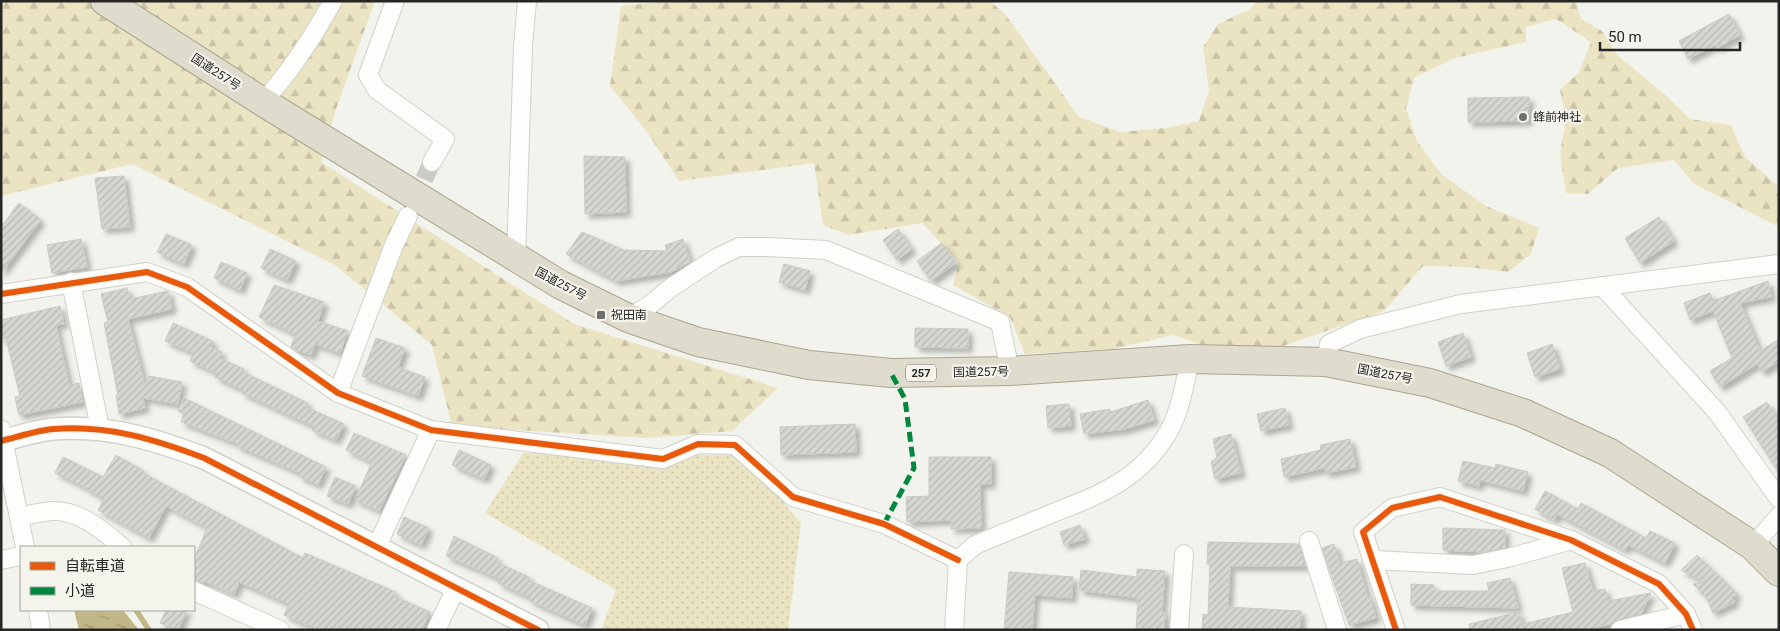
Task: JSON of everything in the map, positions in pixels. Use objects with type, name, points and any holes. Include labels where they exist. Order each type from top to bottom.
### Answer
[{"type":"highway","name":"国道257号","points":[[105,1],[263,102],[561,285],[628,318],[698,342],[809,365],[891,373],[1010,371],[1190,359],[1326,362],[1430,383],[1523,413],[1610,453],[1753,546],[1779,572]]},
{"type":"street","points":[[263,102],[279,84],[313,37],[333,1]]},
{"type":"street","points":[[395,1],[368,75],[377,90],[444,139],[432,162]]},
{"type":"street","points":[[516,258],[523,46],[527,1]]},
{"type":"street","points":[[338,393],[394,245],[408,216]]},
{"type":"street","points":[[628,318],[650,305],[669,289],[716,258],[739,247],[826,250],[1000,322],[1010,371]]},
{"type":"street","points":[[1326,362],[1329,344],[1360,328],[1461,304],[1779,264]]},
{"type":"street","points":[[1,294],[147,272],[187,287],[338,393],[431,430],[663,460],[698,444],[735,445],[793,497],[884,524],[958,560]]},
{"type":"street","points":[[71,282],[100,429]]},
{"type":"street","points":[[1602,286],[1717,412],[1779,500]]},
{"type":"street","points":[[954,630],[958,560],[975,545],[1108,491],[1131,476],[1154,453],[1171,428],[1184,388],[1190,359]]},
{"type":"street","points":[[25,546],[2,437],[52,429],[100,429],[156,439],[204,458],[538,630]]},
{"type":"street","points":[[376,548],[431,430]]},
{"type":"street","points":[[1396,630],[1363,532],[1392,508],[1440,497],[1572,540],[1659,584],[1689,622]]},
{"type":"street","points":[[19,517],[53,511],[72,513],[88,521],[121,546]]},
{"type":"street","points":[[1753,546],[1779,516]]},
{"type":"street","points":[[1374,560],[1473,565],[1512,557],[1572,540]]},
{"type":"street","points":[[1309,541],[1337,630]]},
{"type":"street","points":[[1179,630],[1184,554]]},
{"type":"street","points":[[1,560],[20,556]]},
{"type":"street","points":[[436,630],[456,588]]},
{"type":"street","points":[[195,591],[280,630]]},
{"type":"street","points":[[38,611],[42,630]]},
{"type":"street","points":[[1620,630],[1689,622]]},
{"type":"green space","points":[[1,1],[375,1],[335,112],[321,162],[574,324],[778,388],[732,431],[646,438],[452,426],[432,345],[335,265],[132,164],[1,196]]},
{"type":"green space","points":[[669,1],[990,1],[1005,14],[1079,117],[1120,132],[1166,128],[1199,121],[1209,90],[1203,47],[1218,24],[1250,9],[1257,1],[1576,1],[1581,19],[1602,31],[1616,54],[1662,92],[1690,119],[1731,125],[1745,157],[1779,187],[1779,227],[1694,184],[1674,160],[1618,168],[1588,194],[1566,193],[1560,154],[1566,119],[1560,90],[1579,72],[1591,42],[1556,19],[1526,27],[1526,42],[1455,58],[1414,78],[1406,109],[1417,141],[1441,174],[1486,206],[1539,228],[1531,254],[1508,272],[1468,267],[1423,266],[1384,311],[1280,347],[1220,351],[1173,335],[1113,349],[1025,354],[1010,317],[953,285],[959,262],[922,223],[848,235],[823,225],[814,163],[679,181],[647,132],[610,86],[621,6]]},
{"type":"green space","points":[[523,453],[733,455],[758,472],[801,523],[788,630],[601,630],[616,590],[485,513]]},
{"type":"water","points":[[74,611],[124,611],[139,630],[79,630]]},
{"type":"building","points":[[1729,14],[1740,35],[1717,48],[1715,45],[1688,59],[1679,41]]},
{"type":"building","points":[[1529,97],[1528,121],[1468,122],[1468,98]]},
{"type":"building","points":[[584,156],[625,157],[626,212],[585,214]]},
{"type":"building","points":[[124,176],[130,227],[102,229],[95,178]]},
{"type":"building","points":[[19,203],[41,220],[1,273],[1,227]]},
{"type":"building","points":[[1659,217],[1674,241],[1640,263],[1625,238]]},
{"type":"building","points":[[898,229],[912,249],[897,260],[883,240]]},
{"type":"building","points":[[582,232],[624,250],[667,251],[665,245],[683,239],[690,262],[671,272],[616,281],[566,254]]},
{"type":"building","points":[[166,234],[192,245],[184,264],[157,252]]},
{"type":"building","points":[[81,239],[87,267],[52,273],[47,245]]},
{"type":"building","points":[[942,243],[956,263],[931,281],[917,261]]},
{"type":"building","points":[[270,249],[296,261],[287,280],[261,268]]},
{"type":"building","points":[[221,262],[247,273],[240,290],[214,278]]},
{"type":"building","points":[[784,264],[810,271],[805,290],[779,282]]},
{"type":"building","points":[[1768,281],[1771,297],[1740,303],[1760,351],[1779,339],[1779,361],[1762,372],[1757,364],[1720,387],[1710,371],[1732,358],[1713,311],[1690,320],[1684,303],[1710,293],[1713,301]]},
{"type":"building","points":[[274,285],[324,302],[318,321],[348,331],[340,353],[315,344],[311,355],[293,349],[291,347],[295,334],[259,317]]},
{"type":"building","points":[[127,288],[130,299],[168,291],[172,309],[128,319],[145,385],[149,376],[182,382],[178,404],[143,398],[145,408],[119,414],[116,395],[118,395],[104,323],[108,322],[101,294]]},
{"type":"building","points":[[60,306],[64,324],[56,325],[69,385],[79,383],[83,402],[19,415],[15,397],[20,396],[6,338],[1,339],[1,320]]},
{"type":"building","points":[[173,323],[213,341],[211,347],[222,352],[219,358],[244,369],[243,372],[308,403],[306,407],[344,424],[336,440],[312,430],[313,426],[242,393],[243,390],[215,377],[217,373],[190,361],[193,353],[165,341]]},
{"type":"building","points":[[915,328],[968,329],[968,348],[915,347]]},
{"type":"building","points":[[1463,333],[1471,357],[1446,366],[1438,342]]},
{"type":"building","points":[[376,338],[405,348],[398,367],[425,377],[418,396],[362,376]]},
{"type":"building","points":[[1552,344],[1560,369],[1535,377],[1527,353]]},
{"type":"building","points":[[184,398],[326,467],[318,485],[299,476],[300,473],[237,446],[238,444],[181,422],[184,414],[178,411]]},
{"type":"building","points":[[1148,400],[1154,420],[1125,429],[1084,434],[1080,414],[1110,409],[1111,412]]},
{"type":"building","points":[[1767,402],[1779,420],[1779,473],[1743,417]]},
{"type":"building","points":[[1069,404],[1071,426],[1048,428],[1046,406]]},
{"type":"building","points":[[1285,408],[1289,425],[1261,431],[1257,414]]},
{"type":"building","points":[[855,424],[856,452],[781,455],[780,427]]},
{"type":"building","points":[[354,433],[406,455],[379,511],[355,500],[372,462],[346,450]]},
{"type":"building","points":[[1231,434],[1241,473],[1215,479],[1211,462],[1217,457],[1213,439]]},
{"type":"building","points":[[1350,439],[1356,467],[1326,473],[1325,468],[1284,477],[1281,459],[1321,450],[1320,445]]},
{"type":"building","points":[[459,450],[491,465],[484,479],[452,465]]},
{"type":"building","points":[[116,455],[144,471],[143,473],[303,558],[305,553],[396,592],[394,596],[430,612],[422,630],[319,630],[284,615],[289,604],[239,582],[234,594],[204,581],[203,583],[195,580],[195,557],[207,528],[166,506],[149,538],[98,510],[104,499],[79,484],[55,473],[63,457],[103,477]]},
{"type":"building","points":[[929,457],[991,457],[991,484],[980,484],[981,528],[951,529],[951,520],[907,522],[906,497],[929,496]]},
{"type":"building","points":[[1463,461],[1495,468],[1496,464],[1528,472],[1523,491],[1480,480],[1479,486],[1458,481]]},
{"type":"building","points":[[335,477],[356,486],[348,504],[327,496]]},
{"type":"building","points":[[1545,491],[1578,509],[1581,503],[1646,538],[1650,531],[1675,543],[1665,563],[1628,545],[1625,550],[1557,514],[1555,520],[1535,509]]},
{"type":"building","points":[[404,517],[429,528],[421,545],[397,534]]},
{"type":"building","points":[[1080,525],[1085,539],[1064,545],[1060,532]]},
{"type":"building","points":[[1443,528],[1505,530],[1505,548],[1486,552],[1443,550]]},
{"type":"building","points":[[454,536],[498,558],[496,562],[529,577],[528,580],[592,608],[585,625],[530,601],[531,598],[498,583],[500,579],[446,556]]},
{"type":"building","points":[[1208,542],[1299,544],[1306,566],[1230,566],[1228,607],[1301,611],[1300,630],[1202,630],[1203,614],[1208,615],[1210,564],[1207,564]]},
{"type":"building","points":[[1334,544],[1340,563],[1357,559],[1376,618],[1349,625],[1322,548]]},
{"type":"building","points":[[1697,555],[1737,594],[1735,597],[1731,595],[1735,602],[1713,613],[1707,598],[1693,584],[1704,582],[1681,570]]},
{"type":"building","points":[[1585,563],[1593,591],[1605,589],[1608,601],[1651,593],[1641,614],[1585,630],[1524,630],[1523,624],[1573,612],[1562,568]]},
{"type":"building","points":[[1137,569],[1165,571],[1162,612],[1165,612],[1164,630],[1136,630],[1138,598],[1079,590],[1081,570],[1137,577]]},
{"type":"building","points":[[1009,572],[1073,577],[1072,598],[1035,595],[1032,630],[1004,630]]},
{"type":"building","points":[[1510,578],[1518,608],[1411,605],[1411,584],[1434,585],[1434,591],[1489,591],[1487,583]]},
{"type":"building","points":[[166,611],[187,611],[178,630],[160,623]]},
{"type":"building","points":[[1519,612],[1524,630],[1470,630],[1469,624]]},
{"type":"waterway","points":[[137,611],[149,630]]},
{"type":"tunnel","points":[[413,204],[432,162]]},
{"type":"marked path","points":[[884,524],[914,468],[905,399],[891,373]]},
{"type":"cycle path","points":[[1,294],[147,272],[187,287],[338,393],[431,430],[663,459],[698,444],[735,445],[793,497],[884,524],[958,560]]},
{"type":"cycle path","points":[[1,441],[48,430],[93,429],[149,439],[185,451],[204,458],[538,630]]},
{"type":"cycle path","points":[[1396,630],[1363,532],[1392,508],[1440,497],[1571,540],[1659,584],[1686,614],[1693,630]]},
{"type":"place","name":"蜂前神社","points":[[1523,117]]},
{"type":"place","name":"祝田南","points":[[601,315]]}]
